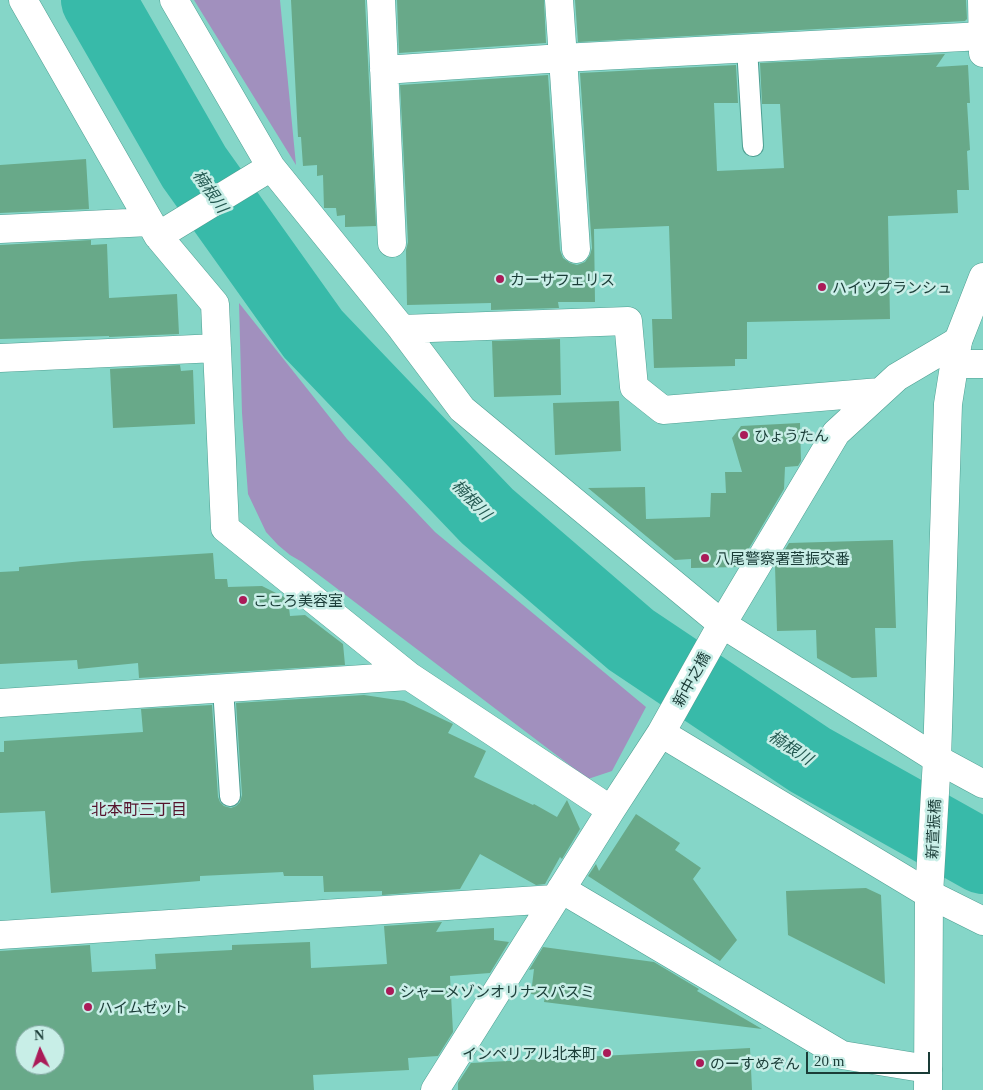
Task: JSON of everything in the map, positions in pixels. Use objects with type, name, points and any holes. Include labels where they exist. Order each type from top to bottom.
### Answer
[{"type":"street","points":[[23,0],[154,229],[215,304],[225,528],[409,676],[611,810]]},
{"type":"street","points":[[174,0],[271,167],[402,329],[462,409],[722,624],[936,770],[983,784]]},
{"type":"street","points":[[381,0],[392,243]]},
{"type":"street","points":[[558,0],[576,249]]},
{"type":"street","points":[[982,0],[983,53]]},
{"type":"street","points":[[384,70],[562,58],[982,36]]},
{"type":"street","points":[[0,229],[154,229],[271,167]]},
{"type":"street","name":"新萱振橋","points":[[928,1079],[930,886],[936,770],[948,404],[956,352],[983,276]]},
{"type":"street","points":[[402,329],[628,321],[634,387],[664,410],[880,392]]},
{"type":"street","points":[[0,358],[217,348]]},
{"type":"street","points":[[956,352],[983,364]]},
{"type":"street","name":"新中之橋","points":[[435,1090],[661,733],[722,624],[836,433],[897,377],[956,352]]},
{"type":"street","points":[[0,703],[409,676]]},
{"type":"street","points":[[661,733],[930,886],[983,921]]},
{"type":"street","points":[[0,935],[558,894],[842,1055],[928,1079]]},
{"type":"lane","points":[[747,48],[753,146]]},
{"type":"lane","points":[[223,688],[230,796]]},
{"type":"shaded area","points":[[194,0],[280,0],[296,165]]},
{"type":"shaded area","points":[[239,303],[347,439],[435,532],[646,707],[612,771],[588,779],[302,562],[290,555],[266,532],[248,494],[242,413]]},
{"type":"building","points":[[291,0],[365,0],[376,226],[345,227],[345,215],[337,216],[336,208],[324,208],[323,175],[317,176],[317,165],[303,166],[301,137],[298,137]]},
{"type":"building","points":[[397,0],[544,0],[546,43],[399,53]]},
{"type":"building","points":[[575,0],[966,0],[967,19],[965,21],[578,42]]},
{"type":"building","points":[[945,54],[936,67],[968,65],[970,103],[967,103],[970,150],[967,151],[969,190],[957,190],[958,213],[888,216],[890,319],[747,322],[747,359],[735,359],[735,366],[654,368],[652,319],[672,319],[669,226],[594,229],[595,302],[558,302],[559,308],[491,310],[491,303],[407,305],[406,250],[408,242],[400,85],[548,75],[560,250],[563,258],[577,265],[585,262],[592,248],[580,73],[736,65],[738,103],[714,103],[717,171],[784,168],[780,104],[762,104],[760,63]]},
{"type":"building","points":[[86,159],[89,209],[0,213],[0,165]]},
{"type":"building","points":[[91,240],[91,245],[107,244],[109,298],[177,294],[179,334],[0,339],[0,245]]},
{"type":"building","points":[[560,339],[561,395],[494,397],[492,341]]},
{"type":"building","points":[[180,365],[181,371],[193,370],[195,424],[113,428],[110,369]]},
{"type":"building","points":[[619,401],[621,451],[555,455],[553,403]]},
{"type":"building","points":[[800,423],[801,461],[798,466],[785,467],[784,489],[738,567],[691,568],[691,559],[675,560],[588,488],[645,487],[646,519],[710,517],[711,493],[726,493],[725,472],[742,472],[732,438],[741,426]]},
{"type":"building","points":[[893,540],[896,628],[875,628],[877,677],[852,678],[817,658],[816,630],[777,631],[775,566],[789,543]]},
{"type":"building","points":[[213,553],[215,579],[227,579],[228,587],[262,586],[288,599],[290,616],[305,615],[343,644],[345,665],[139,678],[138,663],[78,669],[77,660],[0,664],[0,572],[19,571],[19,567],[83,561]]},
{"type":"building","points":[[364,695],[404,701],[453,724],[448,733],[486,751],[474,777],[534,804],[557,817],[567,800],[580,829],[562,859],[560,857],[545,884],[536,885],[480,854],[460,889],[382,895],[382,891],[324,892],[323,876],[284,876],[283,872],[200,876],[200,881],[51,893],[45,811],[0,813],[0,752],[4,752],[4,741],[143,732],[141,709],[212,705],[218,797],[224,806],[231,808],[240,802],[242,795],[236,703]]},
{"type":"building","points":[[636,814],[680,843],[675,850],[701,868],[693,879],[737,940],[720,961],[588,876],[596,864],[599,871]]},
{"type":"building","points":[[866,888],[881,895],[885,984],[788,935],[786,891]]},
{"type":"building","points":[[442,922],[436,932],[494,928],[494,940],[509,942],[490,973],[450,976],[453,1032],[438,1056],[408,1058],[409,1070],[313,1075],[314,1090],[0,1090],[0,951],[90,945],[92,972],[156,969],[155,954],[232,950],[232,945],[310,942],[311,968],[387,964],[384,926]]},
{"type":"building","points":[[543,947],[654,962],[699,989],[697,991],[762,1029],[544,1002],[545,996],[531,994],[534,969],[529,970]]},
{"type":"building","points":[[750,1048],[752,1090],[458,1090],[458,1083],[471,1063]]},
{"type":"waterway","name":"楠根川","points":[[98,0],[194,167],[313,334],[487,516],[631,640],[810,760],[983,857]]},
{"type":"place","name":"カーサフェリス","points":[[500,279]]},
{"type":"place","name":"ハイツプランシュ","points":[[822,287]]},
{"type":"place","name":"ひょうたん","points":[[744,435]]},
{"type":"place","name":"八尾警察署萱振交番","points":[[705,558]]},
{"type":"place","name":"こころ美容室","points":[[243,600]]},
{"type":"place","name":"シャーメゾンオリナスパスミ","points":[[390,991]]},
{"type":"place","name":"ハイムゼット","points":[[88,1007]]},
{"type":"place","name":"インペリアル北本町","points":[[607,1053]]},
{"type":"place","name":"のーすめぞん","points":[[700,1063]]},
{"type":"district","name":"北本町三丁目","points":[[139,809]]}]
